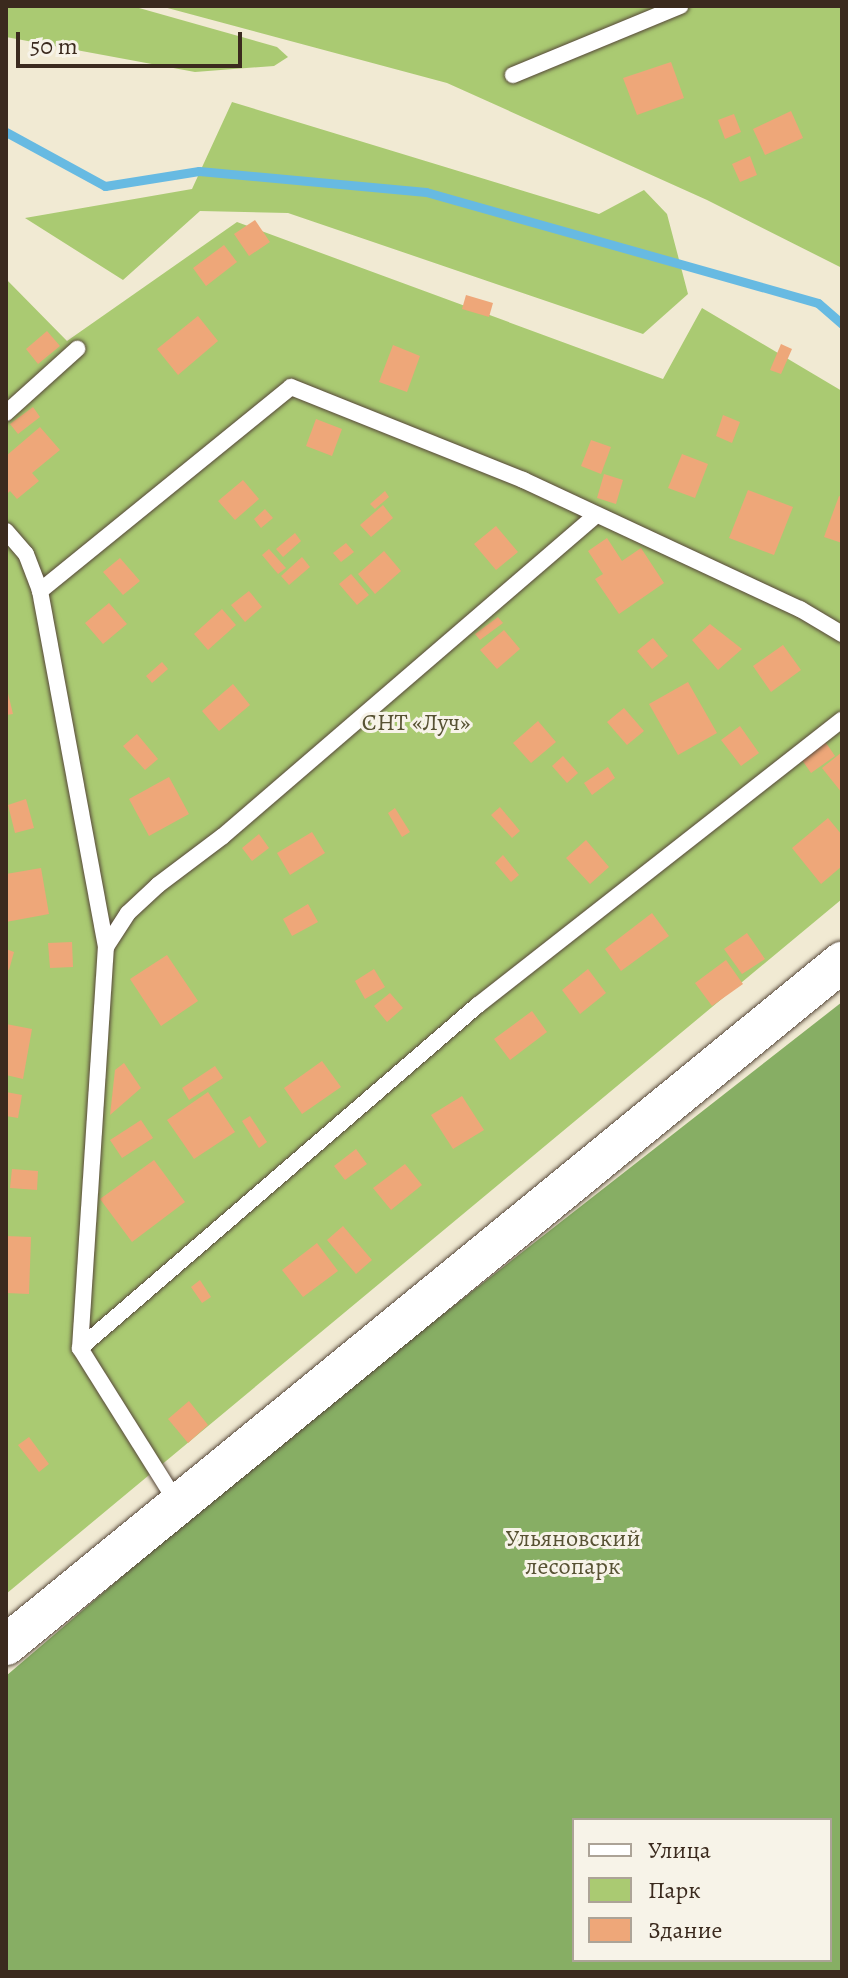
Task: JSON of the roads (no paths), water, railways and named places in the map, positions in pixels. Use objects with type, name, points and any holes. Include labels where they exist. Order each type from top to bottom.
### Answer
[{"type":"street","points":[[6,1645],[179,1506],[526,1216],[842,962]]},
{"type":"lane","points":[[513,75],[680,6]]},
{"type":"lane","points":[[6,413],[77,349]]},
{"type":"lane","points":[[40,591],[291,387],[523,480],[594,517],[800,609],[842,634]]},
{"type":"lane","points":[[106,947],[128,913],[158,885],[223,836],[594,517]]},
{"type":"lane","points":[[6,531],[26,554],[40,591],[106,947],[80,1348],[179,1506]]},
{"type":"lane","points":[[80,1348],[478,1005],[842,720]]},
{"type":"waterway","points":[[6,132],[105,186],[199,171],[426,192],[818,303],[842,324]]},
{"type":"park label","name":"СНТ «Луч»","points":[[416,723]]},
{"type":"park label","name":"Ульяновский лесопарк","points":[[573,1553]]}]
